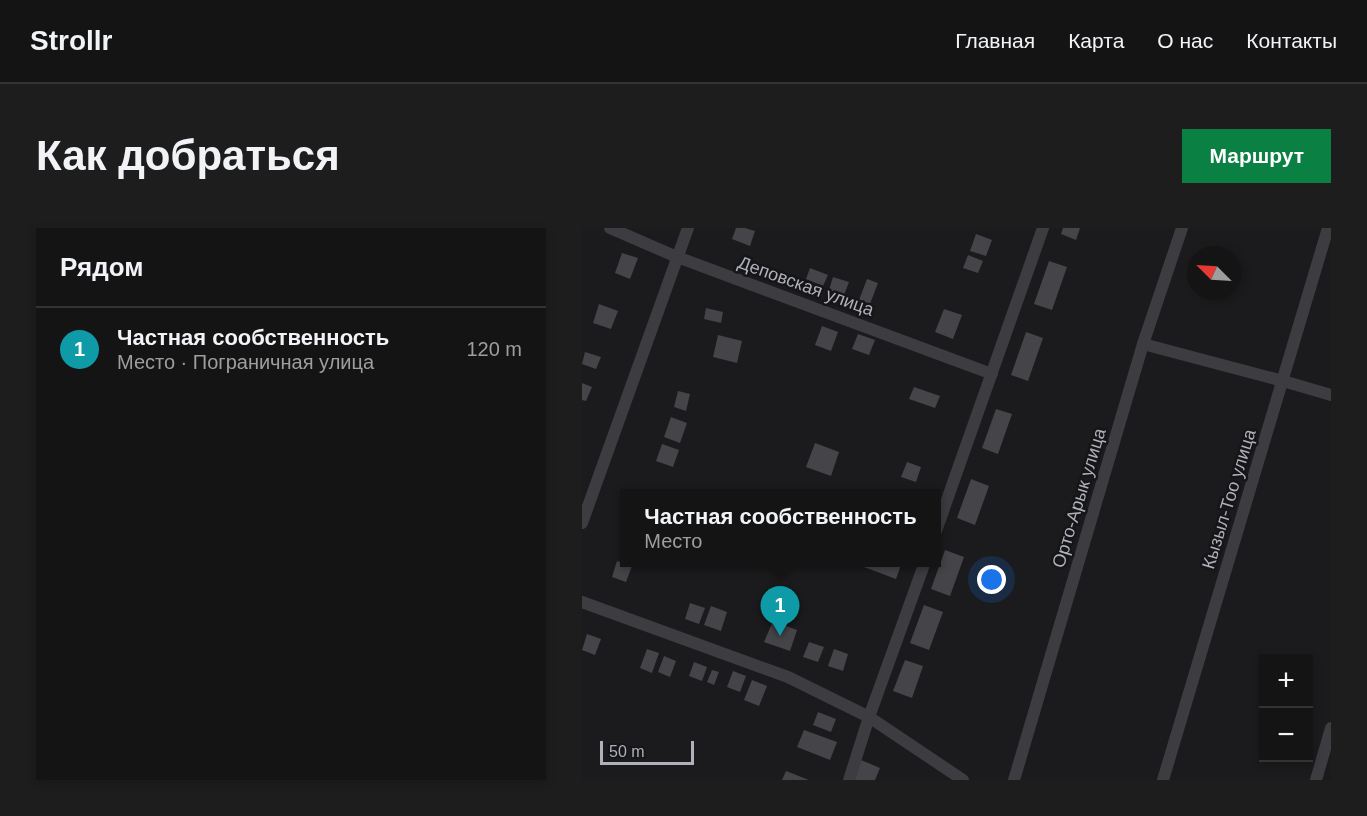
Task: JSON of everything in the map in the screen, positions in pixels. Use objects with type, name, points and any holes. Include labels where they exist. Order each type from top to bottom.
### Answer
[{"type":"street","name":"Деповская улица","points":[[610,228],[677,258],[992,374]]},
{"type":"street","points":[[582,523],[688,228]]},
{"type":"street","points":[[941,517],[1043,228]]},
{"type":"street","name":"Орто-Арык улица","points":[[1014,780],[1143,344],[1182,228]]},
{"type":"street","name":"Кызыл-Тоо улица","points":[[1163,780],[1328,228]]},
{"type":"street","points":[[1143,344],[1331,395]]},
{"type":"street","points":[[849,780],[869,717],[923,567]]},
{"type":"street","points":[[582,602],[788,677],[869,717],[963,780]]},
{"type":"street","points":[[1316,780],[1331,728]]},
{"type":"building","points":[[736,228],[755,231],[750,246],[732,239]]},
{"type":"building","points":[[1063,228],[1080,228],[1076,240],[1061,234]]},
{"type":"building","points":[[976,234],[992,240],[986,256],[970,251]]},
{"type":"building","points":[[622,253],[638,258],[630,279],[615,273]]},
{"type":"building","points":[[968,255],[983,261],[978,273],[963,268]]},
{"type":"building","points":[[1049,261],[1067,267],[1052,310],[1034,304]]},
{"type":"building","points":[[810,268],[828,275],[823,286],[806,279]]},
{"type":"building","points":[[833,277],[849,282],[844,295],[829,290]]},
{"type":"building","points":[[867,279],[878,283],[870,304],[859,300]]},
{"type":"building","points":[[599,304],[618,311],[611,329],[593,323]]},
{"type":"building","points":[[706,308],[723,312],[721,323],[704,319]]},
{"type":"building","points":[[944,309],[962,315],[953,339],[935,332]]},
{"type":"building","points":[[822,326],[838,332],[831,351],[815,345]]},
{"type":"building","points":[[1026,332],[1043,338],[1028,381],[1011,375]]},
{"type":"building","points":[[858,334],[875,340],[869,355],[852,349]]},
{"type":"building","points":[[718,335],[742,341],[737,363],[713,357]]},
{"type":"building","points":[[585,352],[601,357],[596,369],[582,364]]},
{"type":"building","points":[[582,383],[592,387],[586,401],[582,400]]},
{"type":"building","points":[[914,387],[940,396],[935,408],[909,399]]},
{"type":"building","points":[[678,391],[690,394],[686,411],[674,407]]},
{"type":"building","points":[[996,409],[1012,414],[998,454],[982,448]]},
{"type":"building","points":[[671,417],[687,423],[680,443],[664,437]]},
{"type":"building","points":[[815,443],[839,452],[831,476],[806,467]]},
{"type":"building","points":[[662,444],[679,450],[673,467],[656,461]]},
{"type":"building","points":[[907,462],[921,467],[916,482],[901,477]]},
{"type":"building","points":[[971,479],[989,486],[975,525],[957,518]]},
{"type":"building","points":[[945,550],[964,557],[950,596],[931,589],[939,567],[941,567]]},
{"type":"building","points":[[617,561],[620,562],[620,567],[632,567],[626,582],[612,577]]},
{"type":"building","points":[[864,567],[900,567],[896,579]]},
{"type":"building","points":[[690,603],[705,608],[699,624],[685,619]]},
{"type":"building","points":[[924,605],[943,612],[929,650],[910,643]]},
{"type":"building","points":[[711,606],[727,612],[721,631],[704,625]]},
{"type":"building","points":[[773,621],[797,630],[790,651],[764,642]]},
{"type":"building","points":[[587,634],[601,639],[595,655],[582,650]]},
{"type":"building","points":[[809,642],[824,647],[818,662],[803,657]]},
{"type":"building","points":[[647,649],[659,653],[652,673],[640,668]]},
{"type":"building","points":[[834,649],[848,654],[843,671],[828,666]]},
{"type":"building","points":[[664,656],[676,661],[670,677],[658,672]]},
{"type":"building","points":[[905,660],[923,666],[912,698],[893,691]]},
{"type":"building","points":[[694,662],[707,667],[702,681],[689,676]]},
{"type":"building","points":[[712,670],[719,672],[714,685],[707,682]]},
{"type":"building","points":[[733,671],[746,676],[740,692],[727,687]]},
{"type":"building","points":[[752,680],[767,686],[759,706],[744,700]]},
{"type":"building","points":[[818,712],[836,719],[831,732],[813,725]]},
{"type":"building","points":[[804,730],[837,742],[830,760],[797,747]]},
{"type":"building","points":[[861,760],[880,768],[875,780],[853,780]]},
{"type":"building","points":[[786,771],[809,780],[782,780]]},
{"type":"place","name":"Частная сообственность","points":[[780,636]]}]
